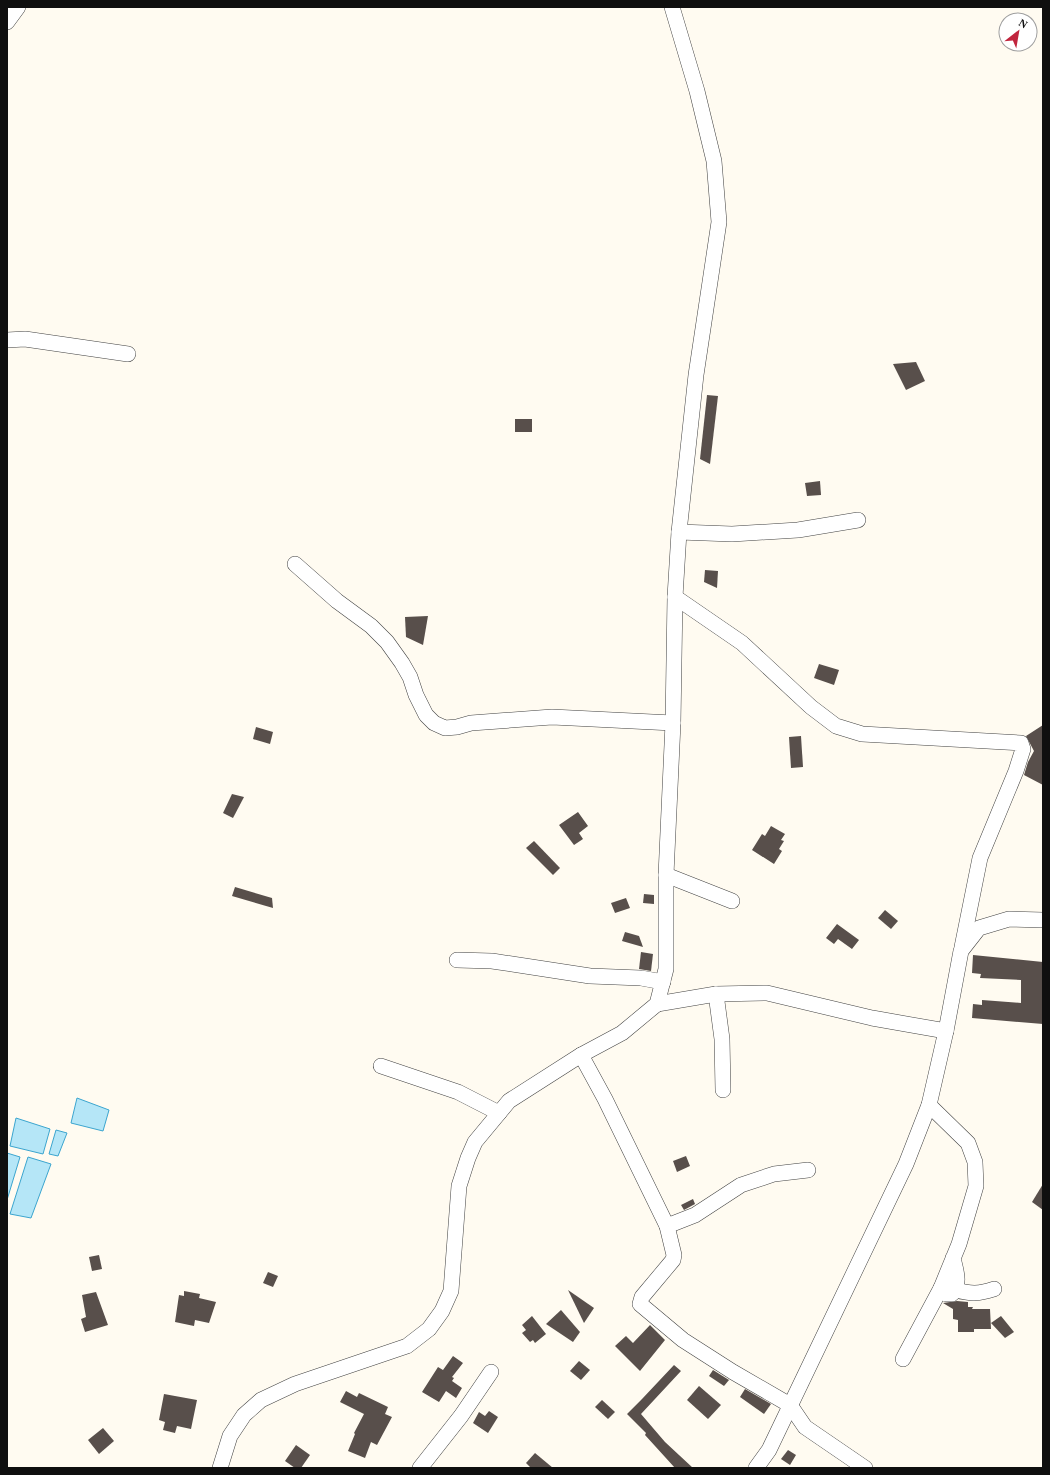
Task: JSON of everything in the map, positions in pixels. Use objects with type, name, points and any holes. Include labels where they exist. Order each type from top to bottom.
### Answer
[{"type":"street","points":[[7,22],[18,7]]},
{"type":"street","points":[[657,1004],[666,969],[666,875],[673,723],[674,597],[679,532],[696,375],[719,222],[714,161],[697,91],[672,7]]},
{"type":"street","points":[[7,340],[25,339],[128,354]]},
{"type":"street","points":[[679,532],[732,534],[791,531],[858,520]]},
{"type":"street","points":[[295,564],[337,601],[371,626],[387,642],[402,663],[410,677],[416,696],[426,715],[434,724],[444,728],[457,727],[471,723],[552,717],[673,723]]},
{"type":"street","points":[[674,597],[742,643],[811,706],[836,726],[862,734],[1021,743],[1023,749],[1016,771],[980,858],[946,1031],[929,1105],[906,1164],[769,1450],[756,1468]]},
{"type":"street","points":[[666,875],[732,901]]},
{"type":"street","points":[[961,951],[979,928],[1010,919],[1043,920]]},
{"type":"street","points":[[456,960],[492,961],[590,976],[641,978],[663,982]]},
{"type":"street","points":[[220,1468],[230,1436],[244,1415],[261,1400],[295,1384],[407,1346],[429,1329],[442,1311],[451,1292],[460,1186],[468,1158],[476,1142],[509,1101],[580,1055],[622,1033],[657,1004],[716,994],[767,993],[872,1018],[946,1031]]},
{"type":"street","points":[[716,994],[722,1039],[723,1090]]},
{"type":"street","points":[[580,1055],[605,1099],[667,1226],[674,1255],[673,1260],[642,1297],[640,1304],[683,1340],[733,1372],[790,1405],[805,1427],[865,1468]]},
{"type":"street","points":[[381,1066],[458,1092],[498,1113]]},
{"type":"street","points":[[903,1359],[948,1289],[953,1258],[959,1244],[976,1186],[975,1162],[968,1143],[929,1105]]},
{"type":"street","points":[[667,1226],[694,1215],[741,1185],[774,1174],[808,1170]]},
{"type":"street","points":[[948,1289],[969,1294],[982,1293],[994,1289]]},
{"type":"street","points":[[420,1468],[461,1416],[491,1372]]},
{"type":"water","points":[[77,1098],[109,1110],[103,1131],[71,1123]]},
{"type":"water","points":[[16,1118],[50,1129],[43,1154],[10,1146]]},
{"type":"water","points":[[56,1130],[67,1133],[58,1156],[49,1154]]},
{"type":"water","points":[[7,1153],[20,1157],[7,1200]]},
{"type":"water","points":[[28,1157],[51,1164],[31,1218],[10,1214]]},
{"type":"building","points":[[916,362],[925,381],[906,390],[893,364]]},
{"type":"building","points":[[707,395],[718,396],[710,464],[700,459]]},
{"type":"building","points":[[515,419],[532,419],[532,432],[515,432]]},
{"type":"building","points":[[820,481],[821,495],[807,496],[805,483]]},
{"type":"building","points":[[705,570],[718,571],[717,588],[704,582]]},
{"type":"building","points":[[428,616],[423,645],[406,637],[405,617]]},
{"type":"building","points":[[819,664],[839,670],[834,685],[814,678]]},
{"type":"building","points":[[1043,725],[1043,785],[1024,775],[1028,762],[1034,751],[1026,736]]},
{"type":"building","points":[[256,727],[273,732],[270,744],[253,739]]},
{"type":"building","points":[[801,736],[803,767],[791,768],[789,737]]},
{"type":"building","points":[[232,794],[244,797],[233,818],[223,813]]},
{"type":"building","points":[[578,812],[588,826],[579,833],[583,839],[574,845],[559,825]]},
{"type":"building","points":[[771,826],[785,834],[781,840],[784,841],[779,849],[782,851],[774,864],[752,850],[762,834],[765,836]]},
{"type":"building","points":[[534,841],[560,868],[553,875],[526,848]]},
{"type":"building","points":[[235,887],[272,898],[273,908],[232,896]]},
{"type":"building","points":[[644,894],[654,895],[654,904],[643,903]]},
{"type":"building","points":[[626,898],[630,908],[615,913],[611,903]]},
{"type":"building","points":[[885,910],[898,921],[891,929],[878,918]]},
{"type":"building","points":[[837,924],[859,940],[852,949],[838,939],[834,944],[826,938]]},
{"type":"building","points":[[625,932],[639,936],[643,947],[622,941]]},
{"type":"building","points":[[641,952],[653,954],[651,971],[639,969]]},
{"type":"building","points":[[973,955],[1043,962],[1043,1024],[972,1018],[973,1004],[982,1005],[982,1000],[1021,1003],[1021,980],[980,978],[981,974],[972,973]]},
{"type":"building","points":[[686,1156],[690,1166],[677,1172],[673,1161]]},
{"type":"building","points":[[1043,1184],[1043,1210],[1032,1202]]},
{"type":"building","points":[[693,1199],[695,1204],[684,1210],[681,1205]]},
{"type":"building","points":[[99,1255],[102,1269],[92,1271],[89,1257]]},
{"type":"building","points":[[268,1272],[278,1276],[273,1287],[263,1283]]},
{"type":"building","points":[[568,1290],[594,1308],[584,1323]]},
{"type":"building","points":[[184,1291],[200,1294],[199,1298],[216,1302],[209,1323],[195,1320],[194,1326],[175,1322],[179,1295],[184,1296]]},
{"type":"building","points":[[96,1292],[108,1325],[85,1332],[81,1319],[86,1317],[82,1295]]},
{"type":"building","points":[[957,1301],[968,1302],[968,1307],[973,1307],[972,1309],[990,1309],[991,1329],[974,1329],[974,1332],[958,1332],[958,1320],[953,1319],[953,1309],[943,1303]]},
{"type":"building","points":[[561,1310],[580,1332],[573,1342],[546,1324]]},
{"type":"building","points":[[532,1316],[546,1334],[535,1343],[533,1340],[530,1342],[522,1333],[526,1330],[522,1325]]},
{"type":"building","points":[[1001,1316],[1014,1332],[1005,1338],[991,1323]]},
{"type":"building","points":[[650,1325],[665,1340],[640,1371],[615,1346],[626,1336],[633,1343]]},
{"type":"building","points":[[453,1356],[463,1363],[452,1377],[454,1378],[452,1381],[462,1388],[456,1398],[446,1391],[439,1402],[422,1392],[438,1367],[443,1370]]},
{"type":"building","points":[[579,1361],[590,1370],[581,1380],[570,1371]]},
{"type":"building","points":[[674,1365],[681,1371],[641,1414],[665,1442],[693,1468],[675,1468],[645,1435],[646,1433],[627,1414]]},
{"type":"building","points":[[713,1370],[729,1380],[724,1386],[709,1376]]},
{"type":"building","points":[[699,1386],[721,1405],[708,1419],[687,1400]]},
{"type":"building","points":[[745,1389],[771,1404],[764,1414],[740,1397]]},
{"type":"building","points":[[346,1391],[357,1397],[359,1393],[388,1407],[385,1414],[392,1417],[377,1445],[371,1442],[365,1458],[348,1451],[355,1434],[354,1433],[364,1414],[340,1402]]},
{"type":"building","points":[[164,1394],[197,1400],[191,1429],[177,1426],[175,1433],[163,1430],[165,1422],[159,1420]]},
{"type":"building","points":[[602,1400],[615,1412],[608,1419],[595,1407]]},
{"type":"building","points":[[489,1411],[498,1417],[488,1433],[473,1423],[479,1412],[485,1416]]},
{"type":"building","points":[[103,1428],[114,1441],[99,1454],[88,1440]]},
{"type":"building","points":[[296,1445],[310,1455],[301,1468],[295,1468],[285,1461]]},
{"type":"building","points":[[788,1450],[796,1455],[790,1465],[781,1459]]},
{"type":"building","points":[[535,1453],[553,1468],[531,1468],[526,1463]]}]
